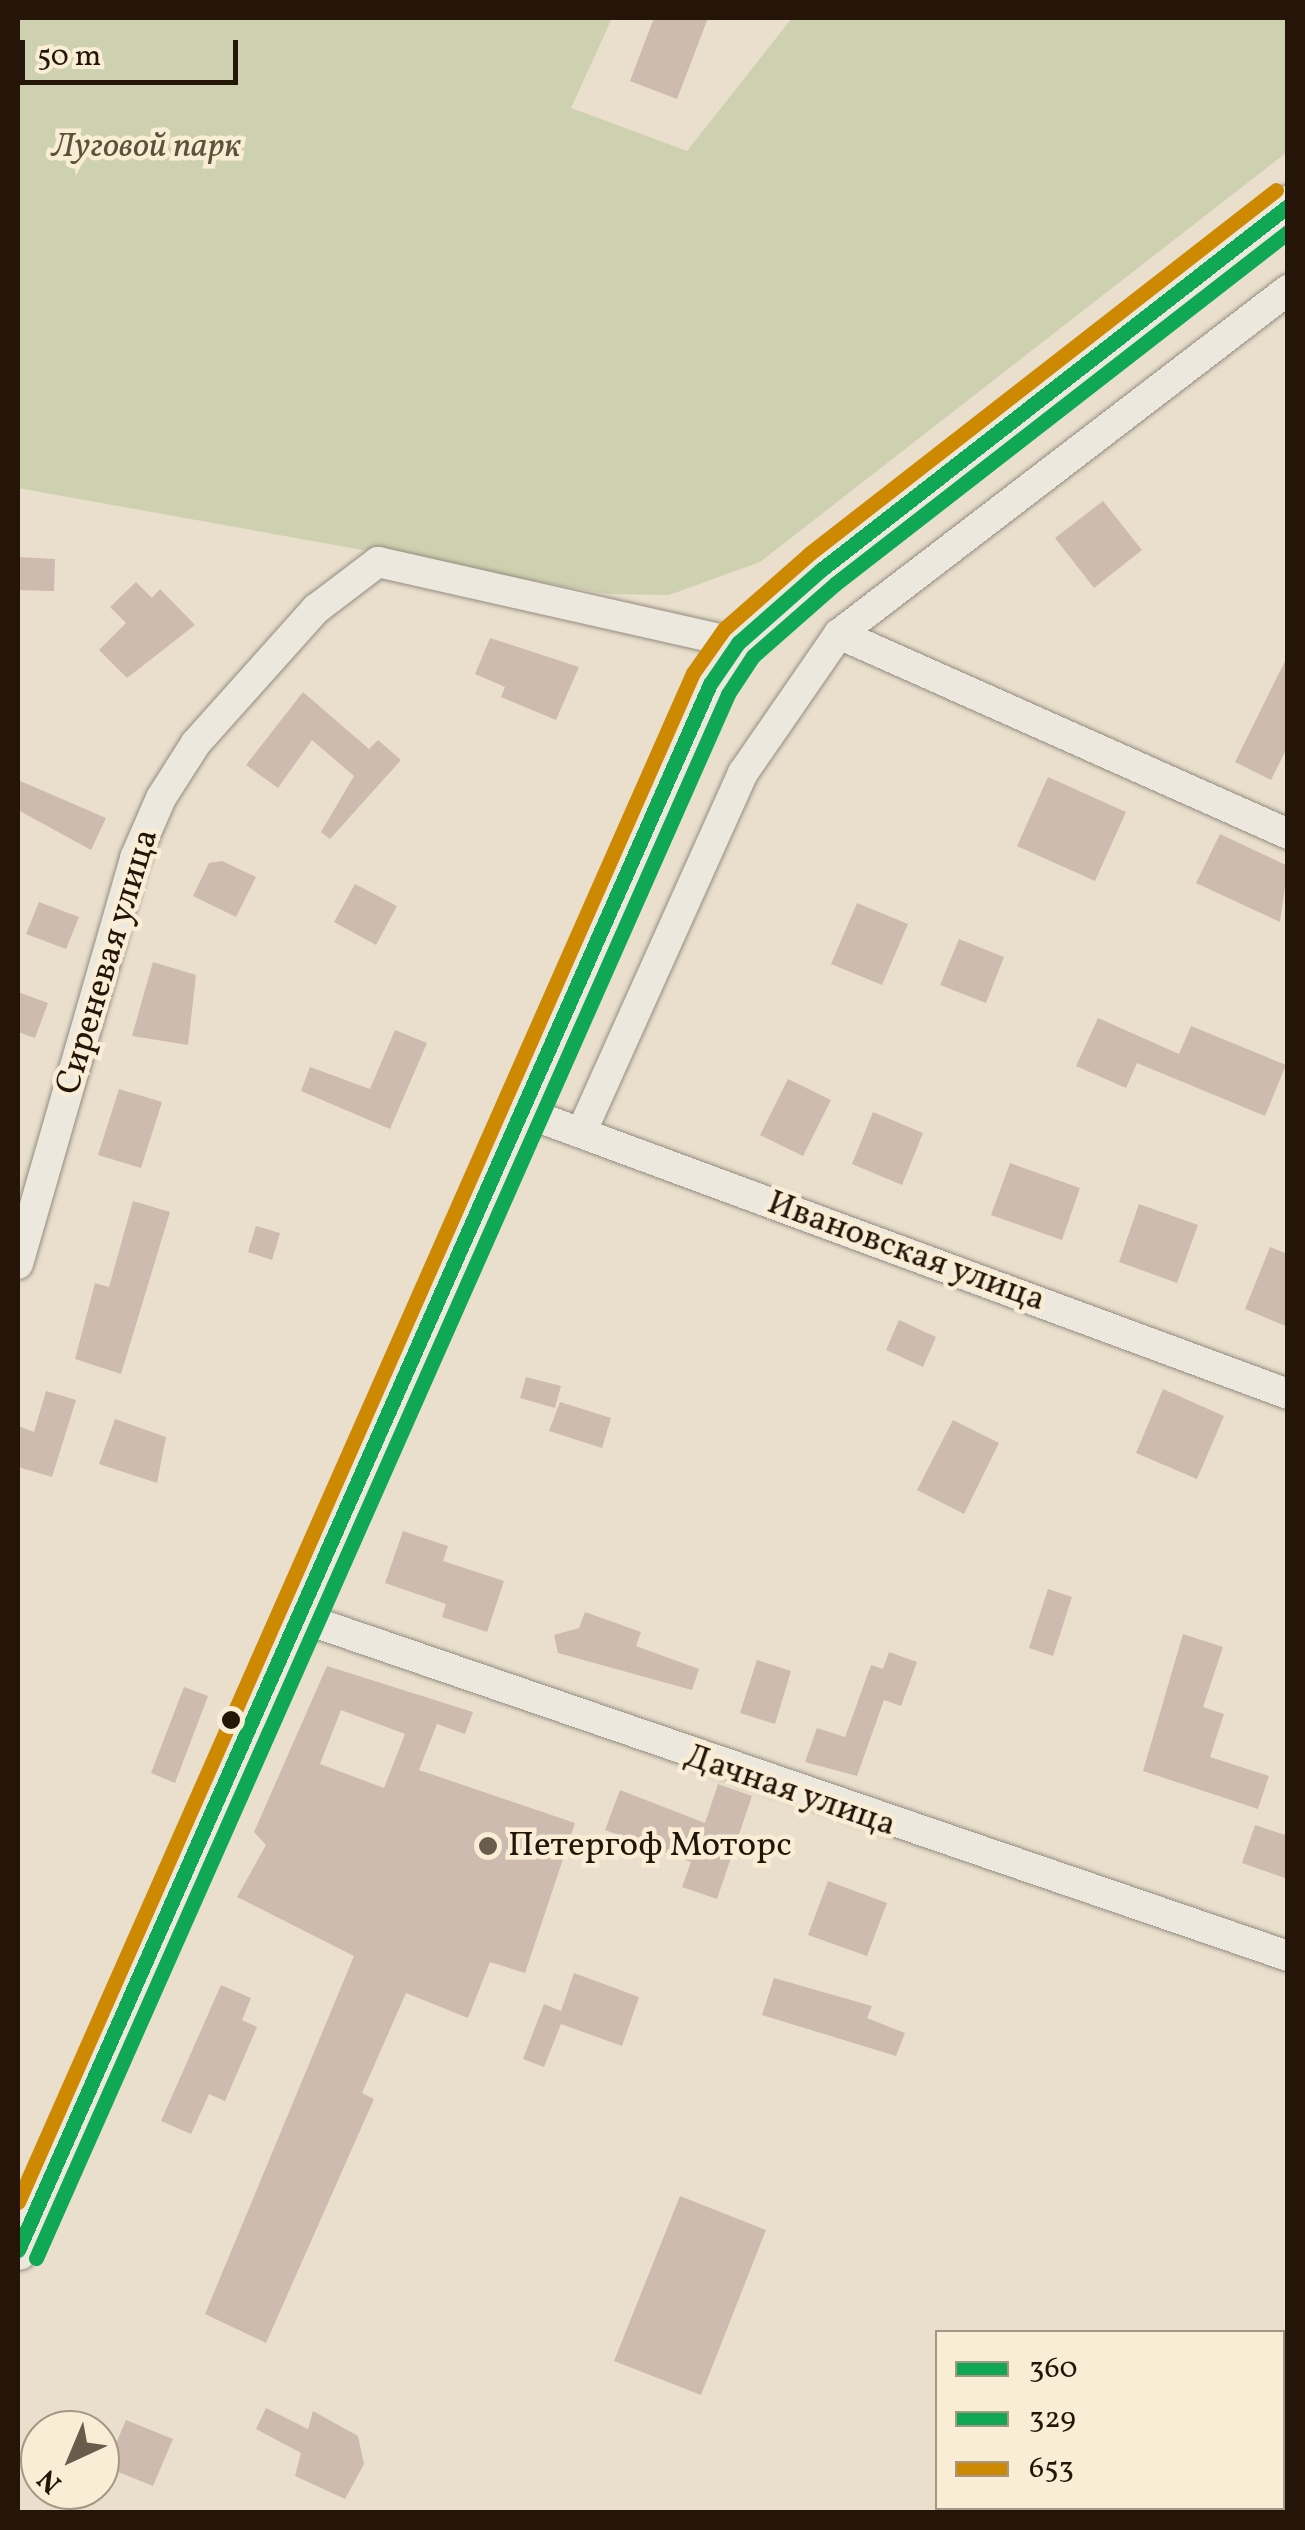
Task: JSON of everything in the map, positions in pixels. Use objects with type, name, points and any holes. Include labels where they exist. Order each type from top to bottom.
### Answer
[{"type":"street","points":[[18,2244],[524,1112],[682,738],[738,644],[983,442],[1288,206]]},
{"type":"street","points":[[582,1131],[743,773],[839,634],[1288,290]]},
{"type":"street","name":"Сиреневая улица","points":[[18,1264],[135,858],[161,798],[264,664],[378,562],[738,644]]},
{"type":"street","points":[[839,634],[1288,834]]},
{"type":"street","name":"Ивановская улица","points":[[524,1112],[1288,1394]]},
{"type":"street","name":"Дачная улица","points":[[296,1616],[1288,1956]]},
{"type":"green space","name":"Луговой парк","points":[[18,18],[612,18],[571,108],[687,151],[792,18],[1287,18],[1287,152],[760,562],[669,595],[608,594],[18,488]]},
{"type":"building","points":[[654,18],[708,18],[677,99],[630,81]]},
{"type":"building","points":[[1103,501],[1142,550],[1094,588],[1055,538]]},
{"type":"building","points":[[18,557],[55,559],[54,591],[18,590]]},
{"type":"building","points":[[136,582],[152,598],[160,589],[195,625],[127,678],[99,650],[126,623],[110,607]]},
{"type":"building","points":[[490,638],[579,667],[556,720],[501,697],[505,687],[475,674]]},
{"type":"building","points":[[1288,655],[1288,746],[1271,780],[1235,762]]},
{"type":"building","points":[[303,692],[369,749],[378,740],[401,760],[330,839],[321,832],[354,776],[312,740],[278,788],[246,765]]},
{"type":"building","points":[[1048,777],[1126,812],[1095,881],[1017,846]]},
{"type":"building","points":[[18,780],[106,818],[91,850],[18,810]]},
{"type":"building","points":[[1220,834],[1288,866],[1280,922],[1196,883]]},
{"type":"building","points":[[222,861],[256,877],[236,917],[193,896],[209,863]]},
{"type":"building","points":[[355,884],[397,906],[376,945],[334,922]]},
{"type":"building","points":[[39,902],[79,917],[66,949],[26,934]]},
{"type":"building","points":[[857,903],[908,924],[882,985],[831,964]]},
{"type":"building","points":[[959,939],[1004,957],[986,1003],[940,985]]},
{"type":"building","points":[[153,962],[196,975],[188,1045],[132,1036]]},
{"type":"building","points":[[18,992],[48,1003],[35,1038],[18,1032]]},
{"type":"building","points":[[1098,1018],[1179,1054],[1191,1026],[1286,1065],[1265,1116],[1137,1063],[1126,1088],[1076,1066]]},
{"type":"building","points":[[395,1030],[427,1043],[390,1129],[301,1091],[310,1067],[370,1089]]},
{"type":"building","points":[[788,1079],[831,1100],[803,1156],[760,1135]]},
{"type":"building","points":[[119,1089],[162,1102],[141,1168],[98,1155]]},
{"type":"building","points":[[873,1112],[923,1133],[902,1185],[852,1164]]},
{"type":"building","points":[[1010,1163],[1080,1188],[1062,1240],[991,1215]]},
{"type":"building","points":[[133,1201],[170,1212],[121,1374],[75,1359],[95,1283],[109,1287]]},
{"type":"building","points":[[1139,1204],[1198,1225],[1177,1283],[1119,1262]]},
{"type":"building","points":[[256,1226],[280,1233],[272,1260],[248,1252]]},
{"type":"building","points":[[1270,1247],[1288,1254],[1288,1327],[1245,1309]]},
{"type":"building","points":[[899,1320],[936,1337],[923,1367],[886,1350]]},
{"type":"building","points":[[526,1377],[561,1386],[555,1408],[520,1398]]},
{"type":"building","points":[[1163,1389],[1224,1416],[1197,1479],[1136,1453]]},
{"type":"building","points":[[46,1391],[76,1400],[52,1477],[18,1467],[18,1426],[34,1432]]},
{"type":"building","points":[[560,1402],[611,1418],[602,1448],[549,1431]]},
{"type":"building","points":[[115,1419],[166,1437],[157,1483],[99,1464]]},
{"type":"building","points":[[953,1420],[999,1443],[964,1514],[917,1490]]},
{"type":"building","points":[[403,1531],[448,1546],[443,1561],[504,1581],[487,1632],[442,1617],[446,1604],[385,1583]]},
{"type":"building","points":[[1048,1589],[1072,1597],[1053,1656],[1029,1648]]},
{"type":"building","points":[[585,1612],[641,1632],[636,1646],[699,1669],[692,1690],[558,1653],[554,1635],[579,1628]]},
{"type":"building","points":[[1183,1634],[1223,1647],[1203,1707],[1224,1714],[1210,1757],[1269,1776],[1258,1809],[1143,1771]]},
{"type":"building","points":[[889,1652],[917,1662],[901,1706],[884,1700],[857,1776],[805,1762],[817,1728],[845,1737],[871,1665],[883,1669]]},
{"type":"building","points":[[757,1660],[791,1671],[775,1724],[740,1713]]},
{"type":"building","points":[[327,1666],[473,1712],[465,1734],[437,1724],[419,1770],[575,1823],[525,1973],[490,1962],[468,2018],[406,1993],[362,2093],[374,2099],[266,2343],[205,2314],[354,1956],[237,1897],[266,1845],[254,1832]],"holes":[[[341,1710],[405,1734],[384,1788],[320,1764]]]},
{"type":"building","points":[[184,1687],[208,1696],[175,1783],[151,1773]]},
{"type":"building","points":[[718,1784],[752,1796],[717,1899],[682,1887],[691,1862],[605,1830],[620,1790],[705,1823]]},
{"type":"building","points":[[1255,1825],[1288,1836],[1288,1879],[1242,1863]]},
{"type":"building","points":[[828,1881],[887,1903],[867,1956],[808,1935]]},
{"type":"building","points":[[574,1973],[639,1997],[622,2046],[561,2024],[544,2067],[523,2059],[544,2004],[561,2011]]},
{"type":"building","points":[[774,1978],[872,2006],[867,2018],[905,2033],[896,2056],[762,2015]]},
{"type":"building","points":[[221,1985],[251,1998],[242,2020],[257,2027],[225,2101],[209,2094],[191,2134],[161,2121]]},
{"type":"building","points":[[680,2196],[766,2230],[701,2395],[614,2361]]},
{"type":"building","points":[[266,2408],[308,2429],[313,2411],[358,2436],[364,2464],[345,2499],[295,2476],[301,2453],[256,2429]]},
{"type":"building","points":[[126,2420],[173,2439],[153,2486],[120,2473],[120,2434]]},
{"type":"transit line","name":"653","points":[[18,2202],[693,673],[724,629],[809,554],[1276,190]]},
{"type":"transit line","name":"360","points":[[18,2250],[710,684],[738,643],[822,569],[1288,206]]},
{"type":"transit line","name":"329","points":[[36,2258],[728,694],[753,656],[835,584],[1288,232]]},
{"type":"place","name":"Петергоф Моторс","points":[[488,1846]]}]
